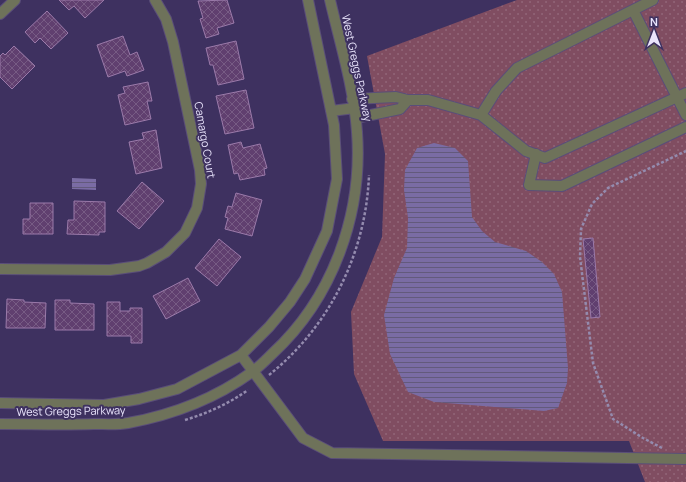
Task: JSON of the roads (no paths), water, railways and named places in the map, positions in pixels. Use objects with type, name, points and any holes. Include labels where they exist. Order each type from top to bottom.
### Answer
[{"type":"street","points":[[0,14],[15,0]]},
{"type":"street","name":"Camargo Court","points":[[0,269],[124,269],[147,263],[166,252],[185,233],[197,208],[201,184],[200,170],[173,42],[166,19],[155,0]]},
{"type":"street","name":"West Greggs Parkway","points":[[0,403],[104,404],[139,399],[178,389],[241,355],[269,327],[290,302],[305,279],[327,231],[337,179],[337,152],[331,111],[308,0]]},
{"type":"street","name":"West Greggs Parkway","points":[[0,424],[127,423],[189,406],[253,372],[289,338],[318,299],[339,258],[352,217],[358,173],[354,108],[330,0]]},
{"type":"street","points":[[481,115],[496,91],[518,68],[653,0]]},
{"type":"street","points":[[633,10],[681,95],[686,115]]},
{"type":"street","points":[[331,111],[354,108],[396,97],[408,100],[428,100],[481,115],[526,151],[545,158],[681,95]]},
{"type":"street","points":[[354,108],[400,109],[408,100]]},
{"type":"street","points":[[536,154],[529,186],[562,186],[686,127]]},
{"type":"street","points":[[241,355],[303,438],[332,454],[683,459]]}]
